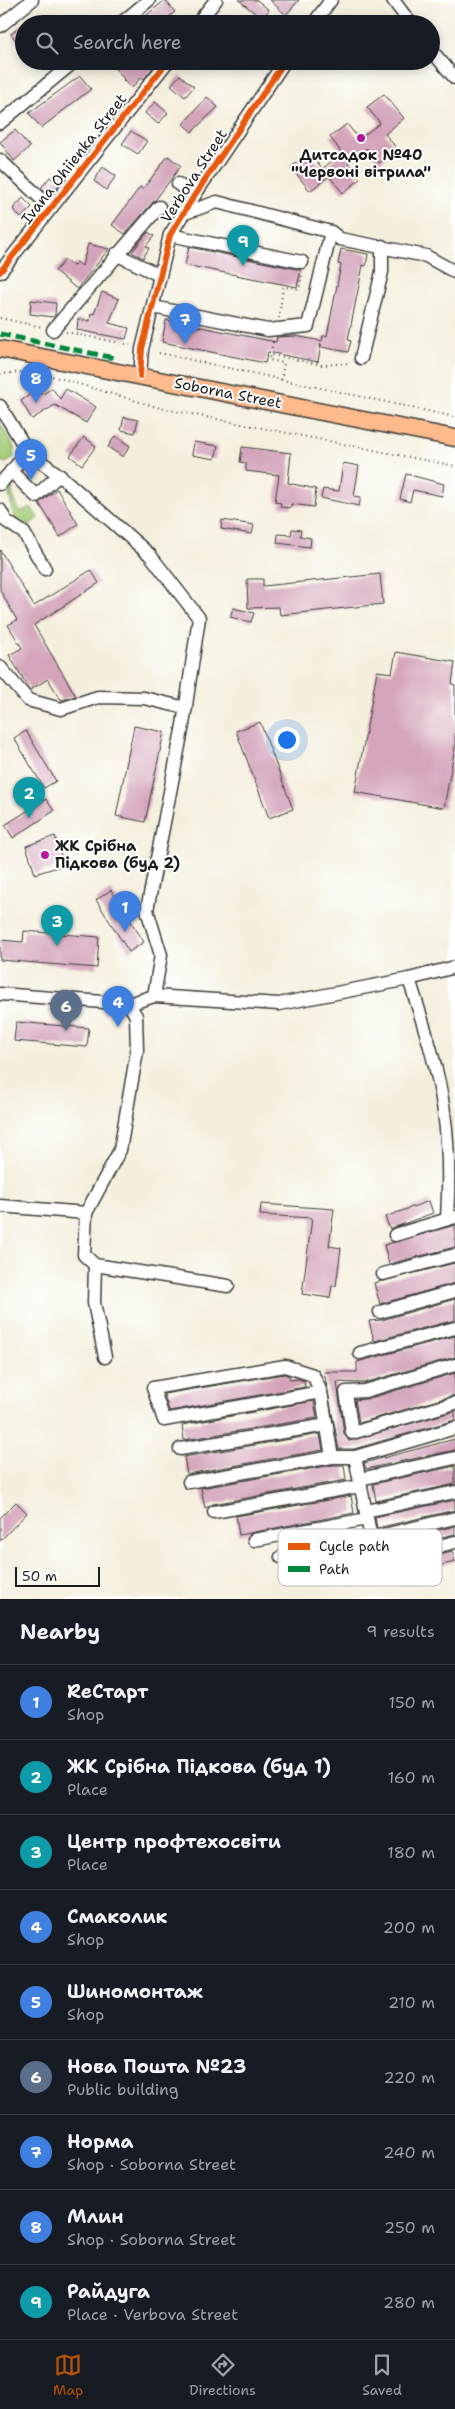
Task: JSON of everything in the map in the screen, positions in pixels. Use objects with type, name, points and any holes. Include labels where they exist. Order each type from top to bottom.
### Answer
[{"type":"main road","name":"Soborna Street","points":[[0,349],[455,438]]},
{"type":"street","points":[[0,26],[32,0]]},
{"type":"street","points":[[131,15],[149,0]]},
{"type":"street","points":[[205,15],[216,0]]},
{"type":"street","points":[[320,15],[331,0]]},
{"type":"street","points":[[393,0],[404,15]]},
{"type":"street","points":[[440,60],[455,78]]},
{"type":"street","points":[[0,123],[64,70]]},
{"type":"street","name":"Ivana Ohiienka Street","points":[[0,272],[161,70]]},
{"type":"street","name":"Verbova Street","points":[[140,376],[142,349],[170,235],[182,214],[279,70]]},
{"type":"street","points":[[0,160],[52,208]]},
{"type":"street","points":[[178,184],[194,196]]},
{"type":"street","points":[[182,214],[217,202],[330,232],[340,239],[426,256],[455,272]]},
{"type":"street","points":[[53,330],[116,254],[159,207]]},
{"type":"street","points":[[152,307],[268,330],[308,326],[330,232]]},
{"type":"street","points":[[170,235],[302,262]]},
{"type":"street","points":[[361,358],[382,272],[382,246]]},
{"type":"street","points":[[116,254],[159,275]]},
{"type":"street","points":[[0,406],[28,452],[59,475],[150,555],[199,618],[186,708],[147,910],[161,955],[154,996]]},
{"type":"street","points":[[0,484],[28,452]]},
{"type":"street","points":[[11,471],[36,496],[59,475]]},
{"type":"street","points":[[0,510],[6,521],[24,533],[45,569]]},
{"type":"street","points":[[0,667],[28,700],[60,709],[98,697],[144,698],[186,708]]},
{"type":"street","points":[[0,994],[129,1004],[154,996],[279,1004],[409,979],[455,967]]},
{"type":"street","points":[[395,1235],[451,1218],[451,1173],[444,1113],[426,1032],[409,979]]},
{"type":"street","points":[[129,1004],[136,1016],[137,1051],[120,1150],[86,1213],[84,1255],[95,1265],[228,1286]]},
{"type":"street","points":[[0,1206],[86,1213]]},
{"type":"street","points":[[383,1274],[455,1255]]},
{"type":"street","points":[[95,1265],[94,1303],[105,1356]]},
{"type":"street","points":[[380,1312],[455,1291]]},
{"type":"street","points":[[360,1353],[455,1328]]},
{"type":"street","points":[[455,1365],[365,1391],[346,1392],[352,1433],[455,1404]]},
{"type":"street","points":[[321,1392],[164,1420],[153,1388],[285,1366],[313,1375],[321,1392],[332,1457]]},
{"type":"street","points":[[180,1449],[327,1425]]},
{"type":"street","points":[[189,1482],[332,1457],[355,1457],[455,1428]]},
{"type":"street","points":[[355,1457],[369,1529]]},
{"type":"street","points":[[214,1512],[360,1483],[455,1458]]},
{"type":"street","points":[[303,1529],[455,1492]]},
{"type":"street","points":[[409,1529],[455,1518]]},
{"type":"street","points":[[254,1540],[278,1535]]},
{"type":"street","points":[[442,1545],[455,1542]]},
{"type":"path","points":[[276,328],[283,287],[298,289],[303,267],[302,262]]},
{"type":"path","points":[[273,342],[270,360],[284,363],[281,380]]},
{"type":"path","points":[[159,353],[455,418]]},
{"type":"path","points":[[271,354],[322,364],[359,362],[361,358]]},
{"type":"path","points":[[0,374],[33,370],[170,410],[455,466]]},
{"type":"path","points":[[106,392],[108,386]]},
{"type":"green space","points":[[0,423],[14,447],[13,458],[6,463],[0,461]]},
{"type":"green space","points":[[13,480],[12,494],[20,512],[31,507],[38,518],[29,525],[16,523],[7,487],[9,481]]},
{"type":"building","points":[[165,0],[175,12],[171,15],[147,15]]},
{"type":"building","points":[[239,0],[257,0],[269,10],[265,15],[257,15]]},
{"type":"building","points":[[270,0],[299,0],[286,15]]},
{"type":"building","points":[[15,31],[15,39],[11,34]]},
{"type":"building","points":[[116,70],[151,70],[144,79],[141,77],[132,88]]},
{"type":"building","points":[[180,75],[194,87],[185,97],[171,85]]},
{"type":"building","points":[[80,76],[91,89],[41,128],[29,113]]},
{"type":"building","points":[[384,94],[404,118],[385,134],[397,149],[379,163],[367,148],[348,163],[360,179],[343,193],[329,176],[310,191],[291,167],[309,153],[322,169],[342,153],[330,137],[347,124],[359,139],[380,123],[367,107]]},
{"type":"building","points":[[207,97],[218,107],[192,132],[183,124]]},
{"type":"building","points":[[155,102],[168,113],[158,124],[145,113]]},
{"type":"building","points":[[15,130],[30,147],[14,161],[0,142]]},
{"type":"building","points":[[131,131],[147,141],[138,154],[122,144]]},
{"type":"building","points":[[168,156],[181,166],[156,199],[125,234],[112,225],[140,187],[143,189]]},
{"type":"building","points":[[103,167],[116,176],[106,190],[94,181]]},
{"type":"building","points":[[61,174],[65,177],[50,196],[41,188],[50,177],[54,181]]},
{"type":"building","points":[[23,198],[32,207],[21,218],[13,209]]},
{"type":"building","points":[[148,232],[154,236],[146,246],[149,248],[143,258],[132,252]]},
{"type":"building","points":[[88,244],[109,249],[77,289],[55,271],[65,260],[73,266],[77,262],[82,266]]},
{"type":"building","points":[[189,247],[301,270],[297,287],[185,265]]},
{"type":"building","points":[[341,249],[368,254],[366,266],[363,265],[348,340],[351,341],[348,352],[321,347],[321,344],[318,362],[268,352],[265,363],[162,342],[166,320],[276,342],[277,337],[295,336],[322,341],[323,336],[327,336],[341,265],[338,264]]},
{"type":"building","points":[[102,292],[119,299],[109,323],[129,328],[126,339],[77,330],[78,319],[90,321],[91,313],[94,314]]},
{"type":"building","points":[[31,300],[56,303],[55,315],[53,317],[30,314]]},
{"type":"building","points":[[52,388],[60,399],[66,389],[96,407],[86,423],[55,405],[32,419],[21,401],[38,389],[42,395]]},
{"type":"building","points":[[124,417],[138,420],[135,433],[121,430]]},
{"type":"building","points":[[115,436],[130,446],[123,457],[108,447]]},
{"type":"building","points":[[84,437],[96,446],[82,465],[70,456]]},
{"type":"building","points":[[194,442],[218,446],[215,459],[192,455]]},
{"type":"building","points":[[242,447],[291,453],[288,483],[316,489],[314,507],[291,504],[291,508],[280,507],[281,503],[275,502],[279,475],[246,471],[246,463],[240,462]]},
{"type":"building","points":[[343,463],[359,466],[354,496],[361,497],[359,506],[321,498],[323,489],[339,491]]},
{"type":"building","points":[[406,474],[444,484],[442,496],[413,490],[410,502],[400,499]]},
{"type":"building","points":[[57,489],[78,524],[60,537],[39,503]]},
{"type":"building","points":[[222,520],[254,525],[252,534],[221,529]]},
{"type":"building","points":[[292,529],[301,530],[300,536],[311,538],[310,547],[277,543],[278,534],[291,535]]},
{"type":"building","points":[[0,550],[34,606],[91,570],[99,583],[34,625],[76,696],[61,700],[48,679],[30,690],[9,655],[22,648],[8,625],[17,620],[0,590]]},
{"type":"building","points":[[380,574],[383,604],[280,615],[279,607],[248,608],[247,579],[263,579],[263,586]]},
{"type":"building","points":[[233,608],[254,613],[251,622],[230,617]]},
{"type":"building","points":[[396,652],[455,662],[452,684],[455,685],[455,747],[444,808],[355,792],[377,671],[392,673]]},
{"type":"building","points":[[260,722],[293,809],[269,818],[236,731]]},
{"type":"building","points":[[134,726],[164,732],[145,822],[116,816]]},
{"type":"building","points":[[26,731],[56,781],[44,788],[14,738]]},
{"type":"building","points":[[46,799],[54,811],[13,838],[5,825]]},
{"type":"building","name":"ЖК Срібна Підкова (буд 2)","points":[[55,836],[64,865],[35,874],[26,846]]},
{"type":"building","points":[[111,890],[144,942],[129,952],[96,900]]},
{"type":"building","points":[[24,931],[99,937],[97,968],[0,960],[0,940],[23,942]]},
{"type":"building","points":[[16,1022],[89,1028],[87,1047],[14,1041]]},
{"type":"building","points":[[429,1201],[433,1213],[390,1229],[385,1217]]},
{"type":"building","points":[[261,1204],[334,1209],[329,1246],[341,1248],[336,1286],[332,1286],[330,1298],[302,1294],[312,1218],[260,1215]]},
{"type":"building","points":[[455,1225],[455,1247],[389,1264],[384,1245]]},
{"type":"building","points":[[455,1263],[455,1283],[380,1304],[374,1283]]},
{"type":"building","points":[[455,1299],[455,1320],[374,1341],[369,1321],[382,1320]]},
{"type":"building","points":[[455,1336],[455,1357],[364,1383],[337,1382],[344,1434],[349,1441],[455,1411],[455,1420],[354,1449],[339,1449],[324,1372],[357,1372],[357,1362]]},
{"type":"building","points":[[455,1373],[455,1395],[359,1423],[355,1400],[367,1399]]},
{"type":"building","points":[[284,1374],[289,1376],[290,1380],[298,1379],[304,1381],[305,1387],[169,1411],[164,1394]]},
{"type":"building","points":[[314,1401],[317,1418],[184,1440],[182,1425]]},
{"type":"building","points":[[320,1434],[323,1450],[187,1474],[184,1457]]},
{"type":"building","points":[[455,1439],[455,1450],[366,1469],[364,1463]]},
{"type":"building","points":[[333,1465],[344,1465],[346,1480],[213,1504],[205,1508],[201,1488]]},
{"type":"building","points":[[455,1466],[455,1484],[376,1501],[373,1484]]},
{"type":"building","points":[[351,1496],[354,1513],[239,1535],[236,1516]]},
{"type":"building","points":[[455,1500],[455,1510],[377,1528],[375,1517]]},
{"type":"building","points":[[16,1502],[27,1513],[0,1541],[0,1518]]},
{"type":"building","points":[[455,1526],[455,1534],[442,1537],[442,1529]]},
{"type":"building","points":[[452,1551],[455,1562],[442,1565],[442,1554]]},
{"type":"marked path","points":[[0,334],[114,358]]},
{"type":"cycle path","points":[[0,272],[161,70]]},
{"type":"cycle path","points":[[140,376],[142,349],[170,235],[279,70]]},
{"type":"place","name":"Дитсадок №40 \"Червоні вітрила\"","points":[[361,138]]},
{"type":"place","name":"Райдуга","points":[[243,266]]},
{"type":"place","name":"Норма","points":[[185,344]]},
{"type":"place","name":"Млин","points":[[36,403]]},
{"type":"place","name":"Шиномонтаж","points":[[31,480]]},
{"type":"place","name":"ЖК Срібна Підкова (буд 1)","points":[[29,818]]},
{"type":"place","name":"ЖК Срібна Підкова (буд 2)","points":[[45,855]]},
{"type":"place","name":"ReСтарт","points":[[125,932]]},
{"type":"place","name":"Центр профтехосвіти","points":[[57,946]]},
{"type":"place","name":"Смаколик","points":[[118,1027]]},
{"type":"place","name":"Нова Пошта №23","points":[[66,1031]]}]
